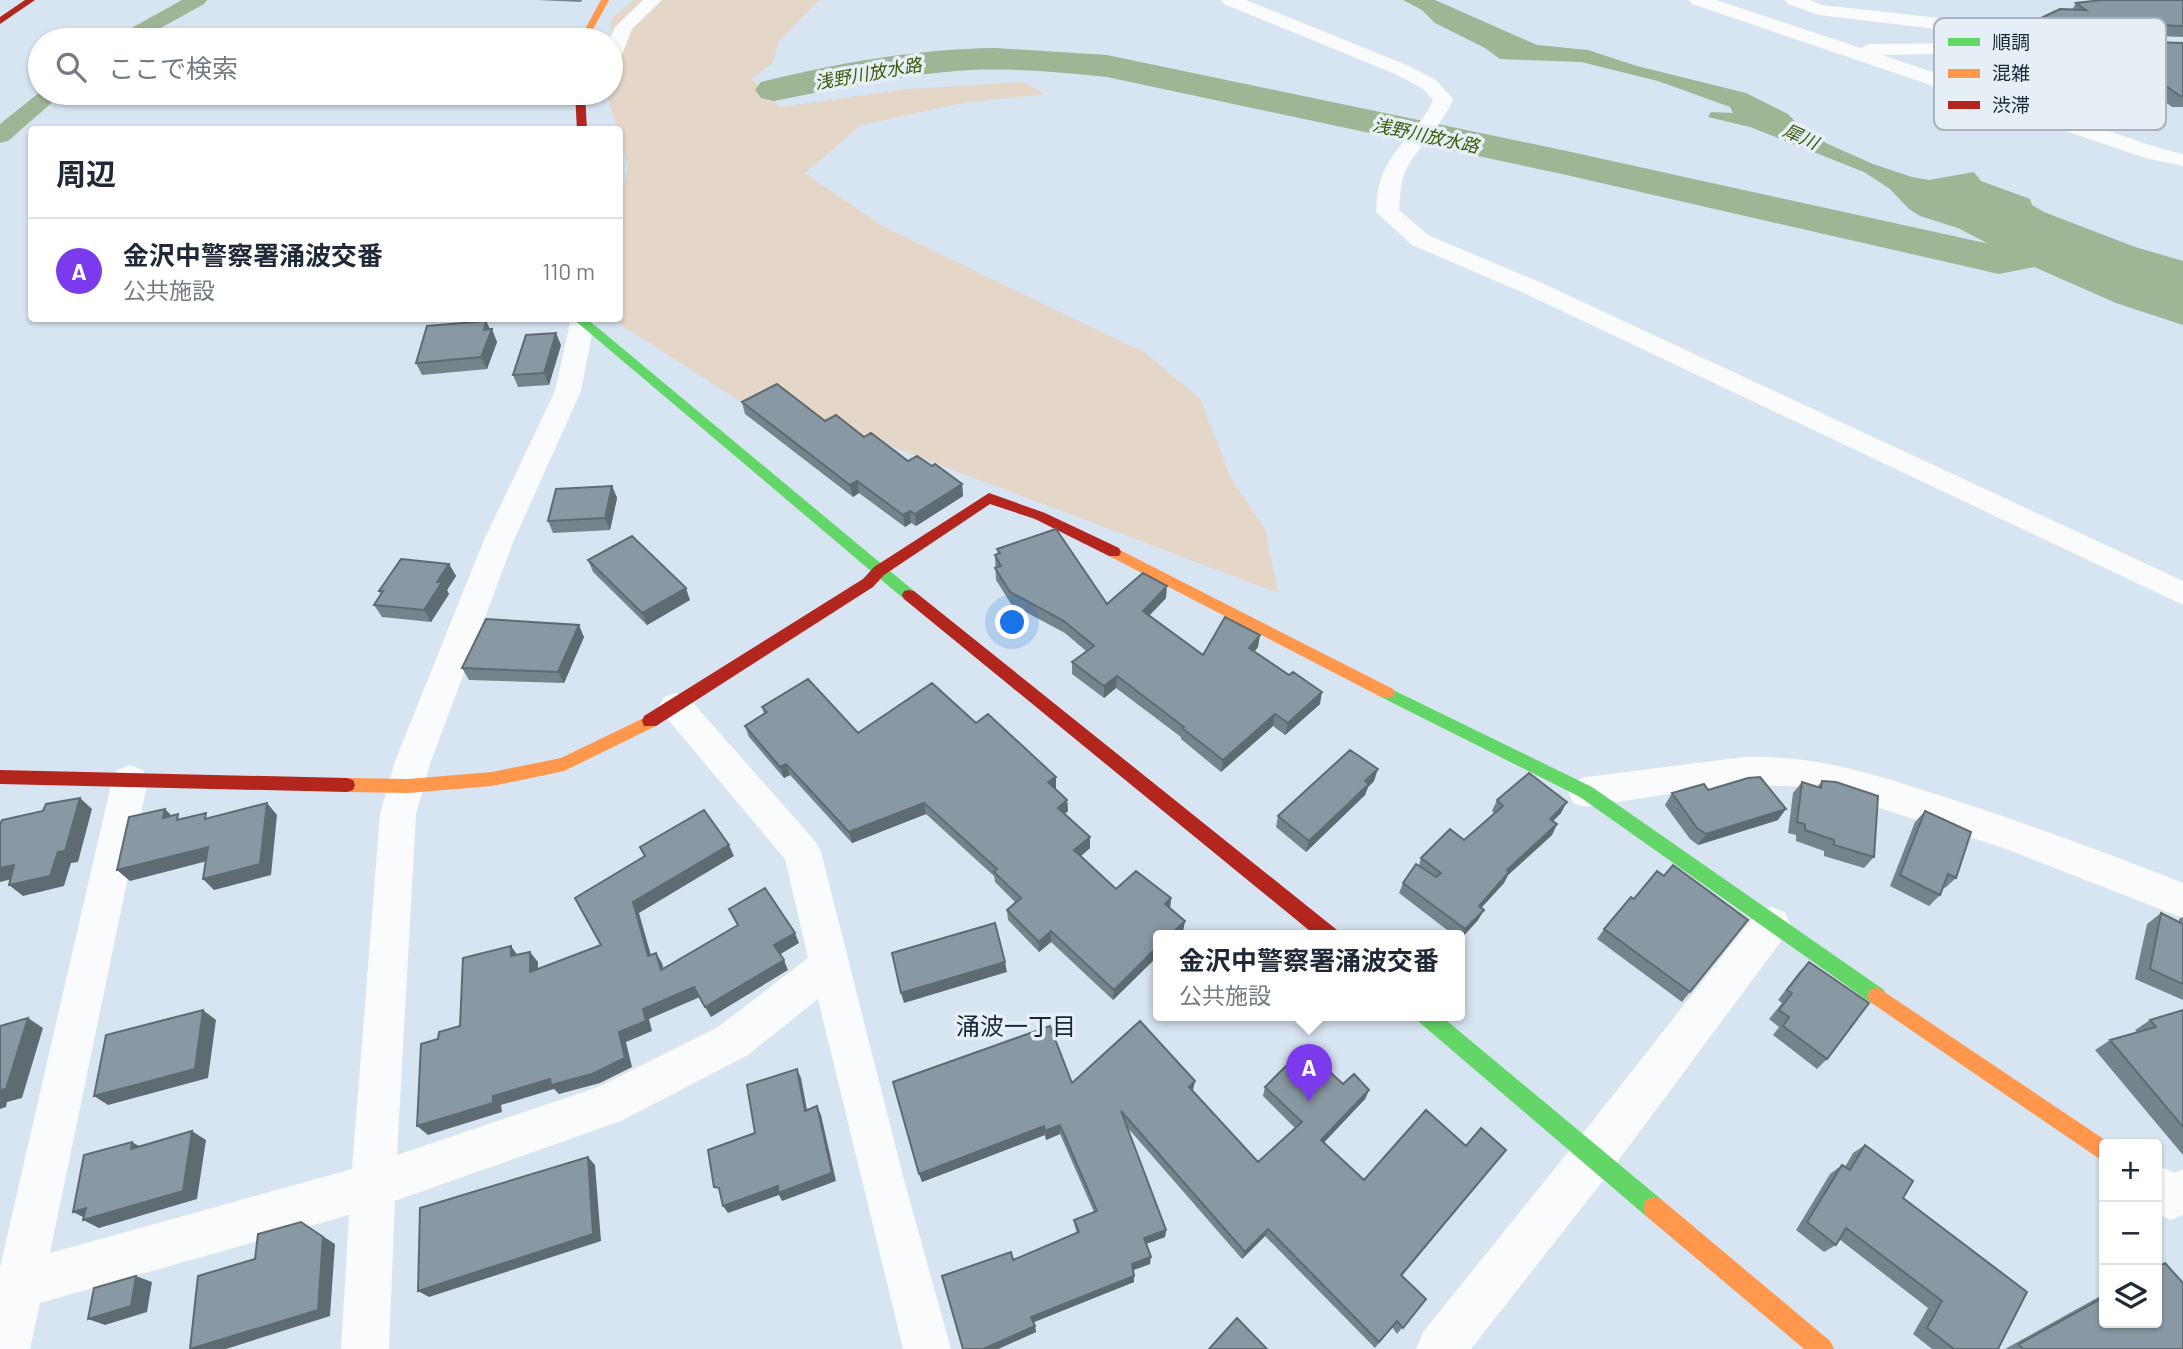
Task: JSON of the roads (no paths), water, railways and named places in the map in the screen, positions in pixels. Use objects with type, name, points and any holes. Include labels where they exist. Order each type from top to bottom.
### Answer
[{"type":"street","points":[[0,21],[31,0]]},
{"type":"street","points":[[590,28],[605,0]]},
{"type":"street","points":[[623,29],[653,0]]},
{"type":"street","points":[[1230,0],[1370,56],[1429,84],[1443,99],[1438,114],[1392,178],[1387,212],[1420,240],[1535,289],[2183,594]]},
{"type":"street","points":[[1698,0],[1934,79]]},
{"type":"street","points":[[1794,0],[1819,9],[1934,23]]},
{"type":"street","points":[[1853,51],[1934,47]]},
{"type":"street","points":[[582,105],[582,126]]},
{"type":"street","points":[[2085,130],[2153,153],[2183,160]]},
{"type":"street","points":[[365,1349],[398,814],[413,761],[499,540],[568,391],[579,322]]},
{"type":"street","points":[[580,322],[879,571],[1323,930]]},
{"type":"street","points":[[0,776],[408,786],[492,779],[564,764],[676,706],[868,583],[879,571],[989,498],[1040,516],[1586,792],[2099,1149]]},
{"type":"street","points":[[676,706],[802,852],[881,1176],[928,1349]]},
{"type":"street","points":[[1586,792],[1740,771],[1799,772],[1861,786],[2082,859],[2183,901]]},
{"type":"street","points":[[6,1349],[10,1288],[130,779]]},
{"type":"street","points":[[1440,1349],[1593,1157],[1771,923]]},
{"type":"street","points":[[10,1288],[373,1186],[606,1106],[733,1041],[829,966]]},
{"type":"street","points":[[1432,1021],[1822,1349]]},
{"type":"street","points":[[2162,1191],[2171,1197],[2183,1192]]},
{"type":"water","name":"犀川","points":[[1403,0],[1435,0],[1537,45],[1588,50],[1637,66],[1746,93],[1788,114],[1802,129],[1828,144],[1873,164],[1912,177],[1929,180],[1974,172],[1981,181],[2030,199],[2032,205],[2044,212],[2135,247],[2183,261],[2183,325],[2116,303],[2025,263],[1958,228],[1920,216],[1909,209],[1890,189],[1864,172],[1750,127],[1708,117],[1711,112],[1733,113],[1730,107],[1658,81],[1581,62],[1500,59],[1485,48],[1435,23],[1422,10]]},
{"type":"waterway","points":[[146,28],[197,0]]},
{"type":"waterway","name":"浅野川放水路","points":[[774,90],[889,68],[958,60],[1032,60],[1107,66],[1562,162],[1999,260],[2074,247]]},
{"type":"waterway","points":[[0,136],[37,105]]},
{"type":"place","name":"金沢中警察署涌波交番","points":[[1309,1102]]},
{"type":"district","name":"涌波一丁目","points":[[1016,1025]]}]
